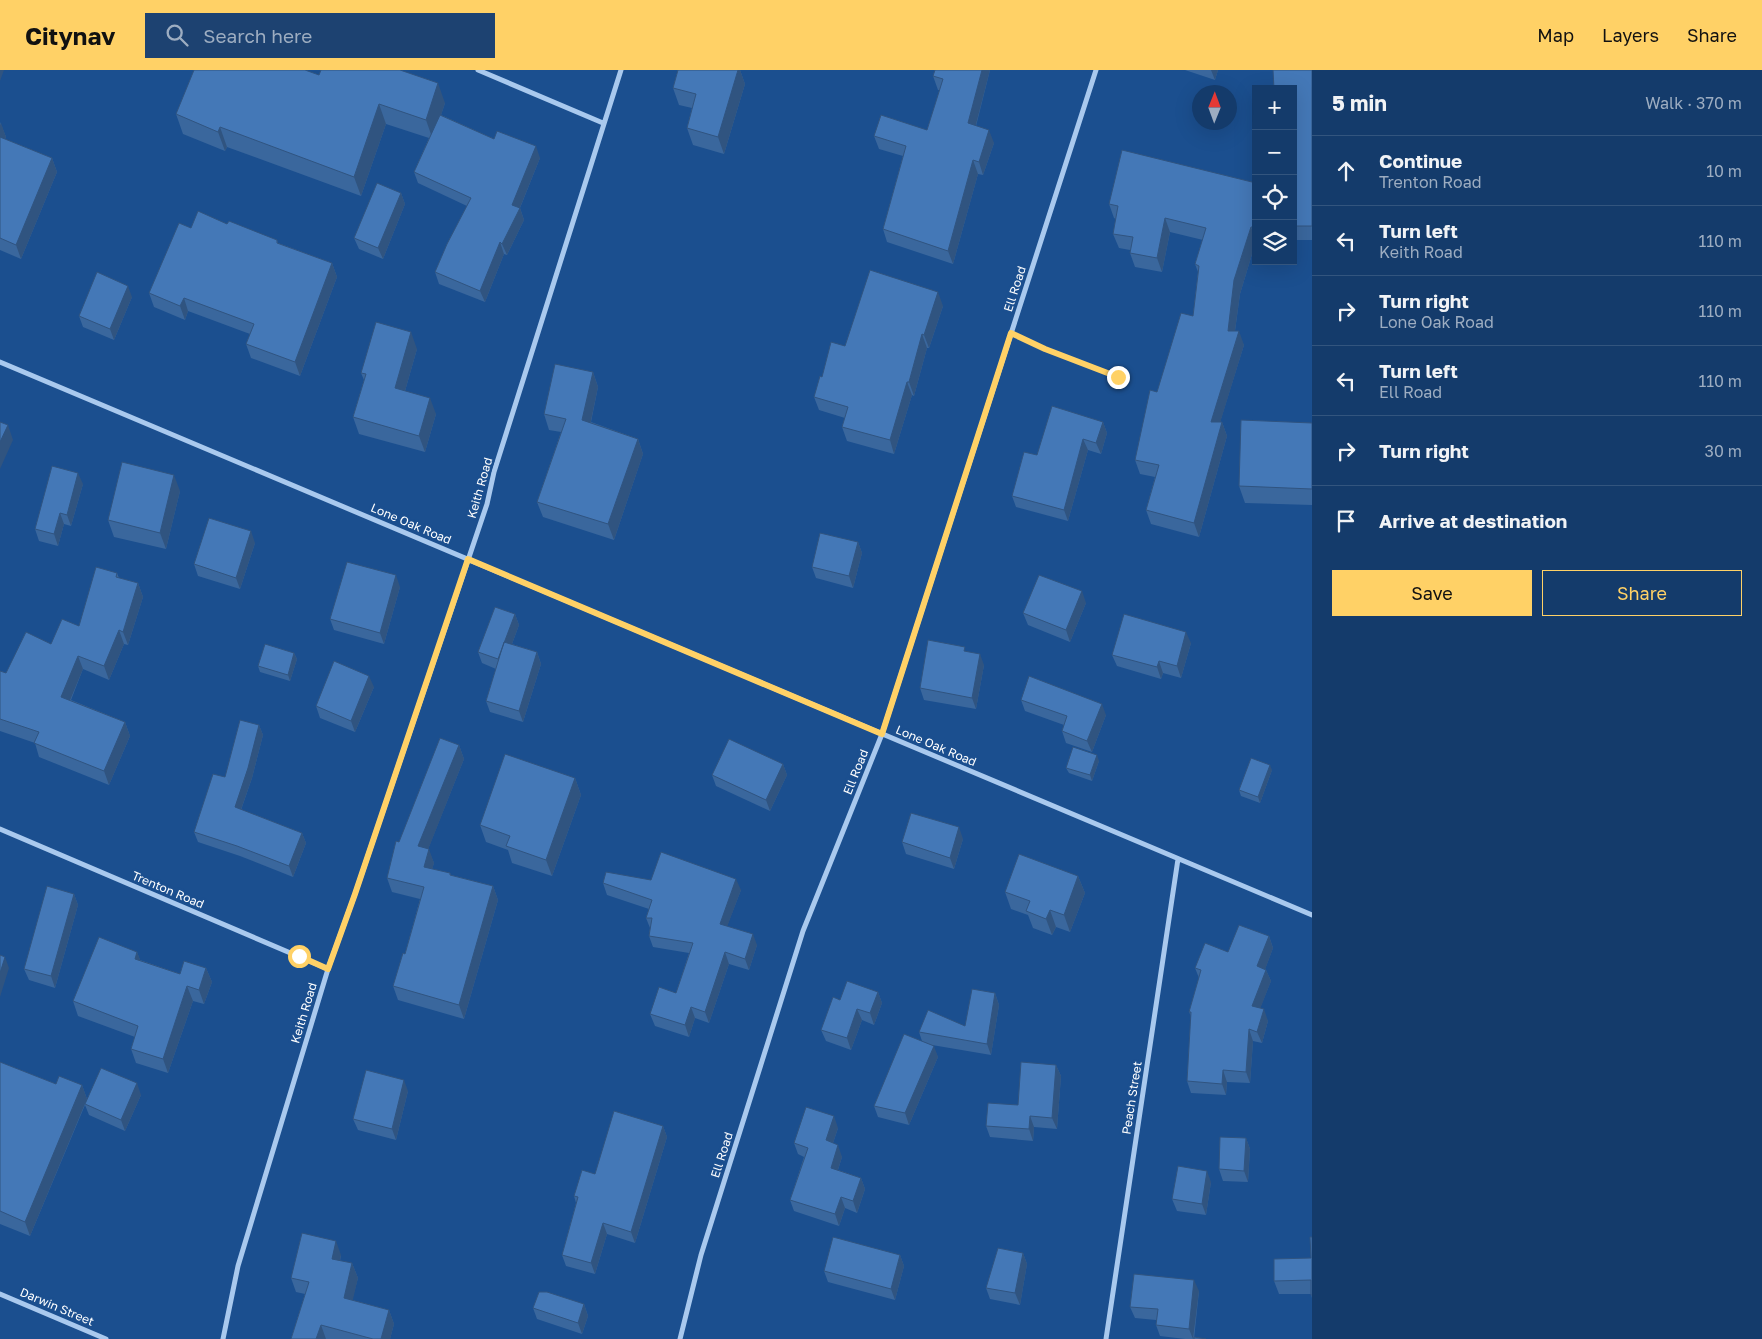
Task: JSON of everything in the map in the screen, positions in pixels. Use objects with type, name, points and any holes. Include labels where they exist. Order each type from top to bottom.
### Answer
[{"type":"street","points":[[478,70],[603,123]]},
{"type":"street","name":"Keith Road","points":[[223,1339],[238,1266],[328,969],[487,504],[494,472],[621,70]]},
{"type":"street","name":"Ell Road","points":[[680,1339],[700,1255],[803,930],[882,734],[1096,70]]},
{"type":"street","name":"Lone Oak Road","points":[[0,362],[1312,915]]},
{"type":"street","name":"Trenton Road","points":[[0,828],[328,969]]},
{"type":"street","name":"Peach Street","points":[[1106,1339],[1178,860]]},
{"type":"street","name":"Darwin Street","points":[[0,1294],[106,1339]]},
{"type":"lane","points":[[1011,333],[1045,349],[1118,377]]},
{"type":"building","points":[[194,70],[305,70],[319,75],[321,70],[400,70],[438,83],[426,120],[379,104],[354,177],[220,127],[218,132],[176,114]]},
{"type":"building","points":[[678,70],[738,70],[718,137],[687,128],[696,94],[673,88]]},
{"type":"building","points":[[935,70],[982,70],[968,123],[989,130],[979,162],[973,160],[948,251],[883,229],[906,146],[874,136],[881,115],[927,130],[943,79],[933,76]]},
{"type":"building","points":[[1273,70],[1312,70],[1312,226],[1297,226],[1297,85],[1274,85]]},
{"type":"building","points":[[440,115],[494,139],[497,131],[536,146],[512,205],[520,208],[502,244],[500,242],[480,291],[435,272],[471,198],[414,172]]},
{"type":"building","points":[[0,137],[52,158],[16,245],[0,238]]},
{"type":"building","points":[[1122,150],[1252,182],[1252,227],[1234,280],[1228,331],[1239,331],[1211,422],[1222,422],[1194,523],[1146,510],[1159,465],[1135,460],[1150,390],[1157,392],[1181,313],[1193,316],[1199,266],[1195,264],[1206,228],[1165,218],[1157,258],[1130,253],[1133,237],[1113,234],[1118,206],[1109,204]]},
{"type":"building","points":[[377,183],[401,193],[378,248],[354,238]]},
{"type":"building","points":[[198,211],[227,224],[229,221],[277,240],[277,243],[332,263],[295,362],[246,344],[254,324],[184,298],[180,306],[149,293],[179,223],[191,228]]},
{"type":"building","points":[[870,270],[938,292],[924,335],[922,334],[890,440],[842,427],[848,407],[814,397],[820,376],[822,377],[831,342],[845,346]]},
{"type":"building","points":[[97,272],[128,286],[110,329],[79,316]]},
{"type":"building","points":[[376,322],[411,332],[395,388],[430,398],[419,436],[353,417],[366,374],[361,373]]},
{"type":"building","points":[[555,364],[593,372],[582,420],[638,439],[608,524],[537,502],[566,419],[544,414]]},
{"type":"building","points":[[1052,406],[1103,422],[1096,443],[1083,439],[1064,510],[1012,496],[1024,452],[1037,455]]},
{"type":"building","points":[[1241,420],[1312,423],[1312,489],[1239,486]]},
{"type":"building","points":[[0,422],[8,425],[0,442]]},
{"type":"building","points":[[122,462],[174,475],[160,533],[108,520]]},
{"type":"building","points":[[52,466],[78,473],[67,515],[60,513],[54,534],[35,529]]},
{"type":"building","points":[[209,518],[251,531],[236,578],[194,564]]},
{"type":"building","points":[[820,533],[858,542],[849,576],[812,567]]},
{"type":"building","points":[[347,562],[396,575],[380,633],[330,619]]},
{"type":"building","points":[[96,567],[117,573],[116,577],[138,583],[123,632],[119,630],[104,666],[78,656],[61,697],[125,722],[104,771],[34,743],[39,732],[0,719],[0,671],[6,673],[26,632],[51,644],[62,619],[79,626]]},
{"type":"building","points":[[1039,575],[1082,591],[1066,630],[1023,613]]},
{"type":"building","points":[[495,607],[515,614],[498,659],[478,652]]},
{"type":"building","points":[[1124,614],[1186,632],[1177,666],[1159,661],[1157,667],[1112,655]]},
{"type":"building","points":[[928,640],[965,647],[964,651],[980,654],[972,698],[920,688]]},
{"type":"building","points":[[504,642],[537,652],[519,711],[486,701]]},
{"type":"building","points":[[265,644],[294,653],[288,675],[258,666]]},
{"type":"building","points":[[334,661],[369,676],[351,721],[316,706]]},
{"type":"building","points":[[1029,676],[1102,704],[1087,741],[1062,731],[1067,716],[1021,700]]},
{"type":"building","points":[[240,720],[259,725],[248,768],[235,807],[302,833],[289,866],[194,832],[213,774],[225,777]]},
{"type":"building","points":[[440,738],[459,745],[418,846],[429,849],[424,867],[493,886],[459,1005],[393,986],[403,953],[405,954],[424,887],[387,878],[396,841],[399,842]]},
{"type":"building","points":[[729,739],[783,764],[766,800],[712,775]]},
{"type":"building","points":[[1073,747],[1097,755],[1090,775],[1066,768]]},
{"type":"building","points":[[505,754],[575,778],[546,860],[506,846],[510,836],[480,825]]},
{"type":"building","points":[[1251,758],[1270,765],[1258,797],[1239,790]]},
{"type":"building","points":[[911,813],[959,827],[950,858],[902,842]]},
{"type":"building","points":[[661,852],[736,879],[720,924],[753,934],[745,959],[725,952],[705,1012],[691,1007],[685,1025],[650,1014],[659,987],[676,993],[693,943],[649,936],[652,918],[646,918],[652,900],[603,883],[606,872],[651,880]]},
{"type":"building","points":[[1019,854],[1078,876],[1064,915],[1050,910],[1046,919],[1026,911],[1030,901],[1005,892]]},
{"type":"building","points":[[47,886],[74,894],[51,976],[24,969]]},
{"type":"building","points":[[1239,925],[1269,936],[1257,966],[1266,970],[1252,1006],[1264,1009],[1257,1032],[1249,1029],[1246,1072],[1223,1070],[1222,1084],[1187,1081],[1191,1012],[1189,1012],[1201,970],[1195,968],[1205,943],[1228,952]]},
{"type":"building","points":[[99,937],[137,952],[135,959],[180,974],[184,961],[206,968],[199,990],[187,986],[163,1059],[131,1049],[138,1026],[73,1001]]},
{"type":"building","points":[[0,955],[5,957],[0,973]]},
{"type":"building","points":[[847,981],[878,992],[870,1013],[857,1009],[847,1038],[821,1030],[833,997],[840,1000]]},
{"type":"building","points":[[972,989],[995,993],[987,1044],[919,1032],[928,1010],[965,1026]]},
{"type":"building","points":[[904,1034],[934,1046],[905,1113],[874,1106]]},
{"type":"building","points":[[0,1062],[56,1084],[59,1076],[82,1085],[25,1222],[0,1211]]},
{"type":"building","points":[[1021,1062],[1056,1065],[1052,1118],[1030,1116],[1029,1129],[986,1126],[988,1103],[1018,1105]]},
{"type":"building","points":[[101,1068],[137,1083],[121,1120],[85,1104]]},
{"type":"building","points":[[366,1070],[404,1080],[392,1129],[353,1119]]},
{"type":"building","points":[[806,1107],[834,1116],[826,1140],[838,1145],[831,1168],[861,1178],[853,1201],[841,1197],[835,1214],[790,1200],[808,1148],[794,1143]]},
{"type":"building","points":[[614,1111],[663,1126],[631,1232],[603,1223],[591,1263],[562,1255],[578,1197],[574,1196],[582,1170],[595,1174]]},
{"type":"building","points":[[1220,1137],[1246,1138],[1244,1171],[1219,1169]]},
{"type":"building","points":[[1178,1166],[1207,1171],[1202,1204],[1172,1199]]},
{"type":"building","points":[[302,1233],[336,1241],[332,1259],[352,1263],[344,1298],[389,1310],[381,1339],[373,1339],[321,1325],[316,1339],[291,1339],[309,1282],[291,1278]]},
{"type":"building","points":[[833,1237],[900,1255],[891,1289],[824,1271]]},
{"type":"building","points":[[1310,1237],[1312,1237],[1312,1295],[1311,1280],[1274,1281],[1274,1259],[1311,1258]]},
{"type":"building","points":[[998,1248],[1023,1253],[1015,1293],[986,1288]]},
{"type":"building","points":[[1134,1274],[1194,1280],[1189,1329],[1156,1325],[1158,1309],[1130,1307]]},
{"type":"building","points":[[539,1292],[547,1292],[584,1304],[578,1323],[533,1308]]},
{"type":"route","points":[[299,956],[328,969],[468,559],[882,734],[1011,333],[1045,349],[1118,377]]}]
